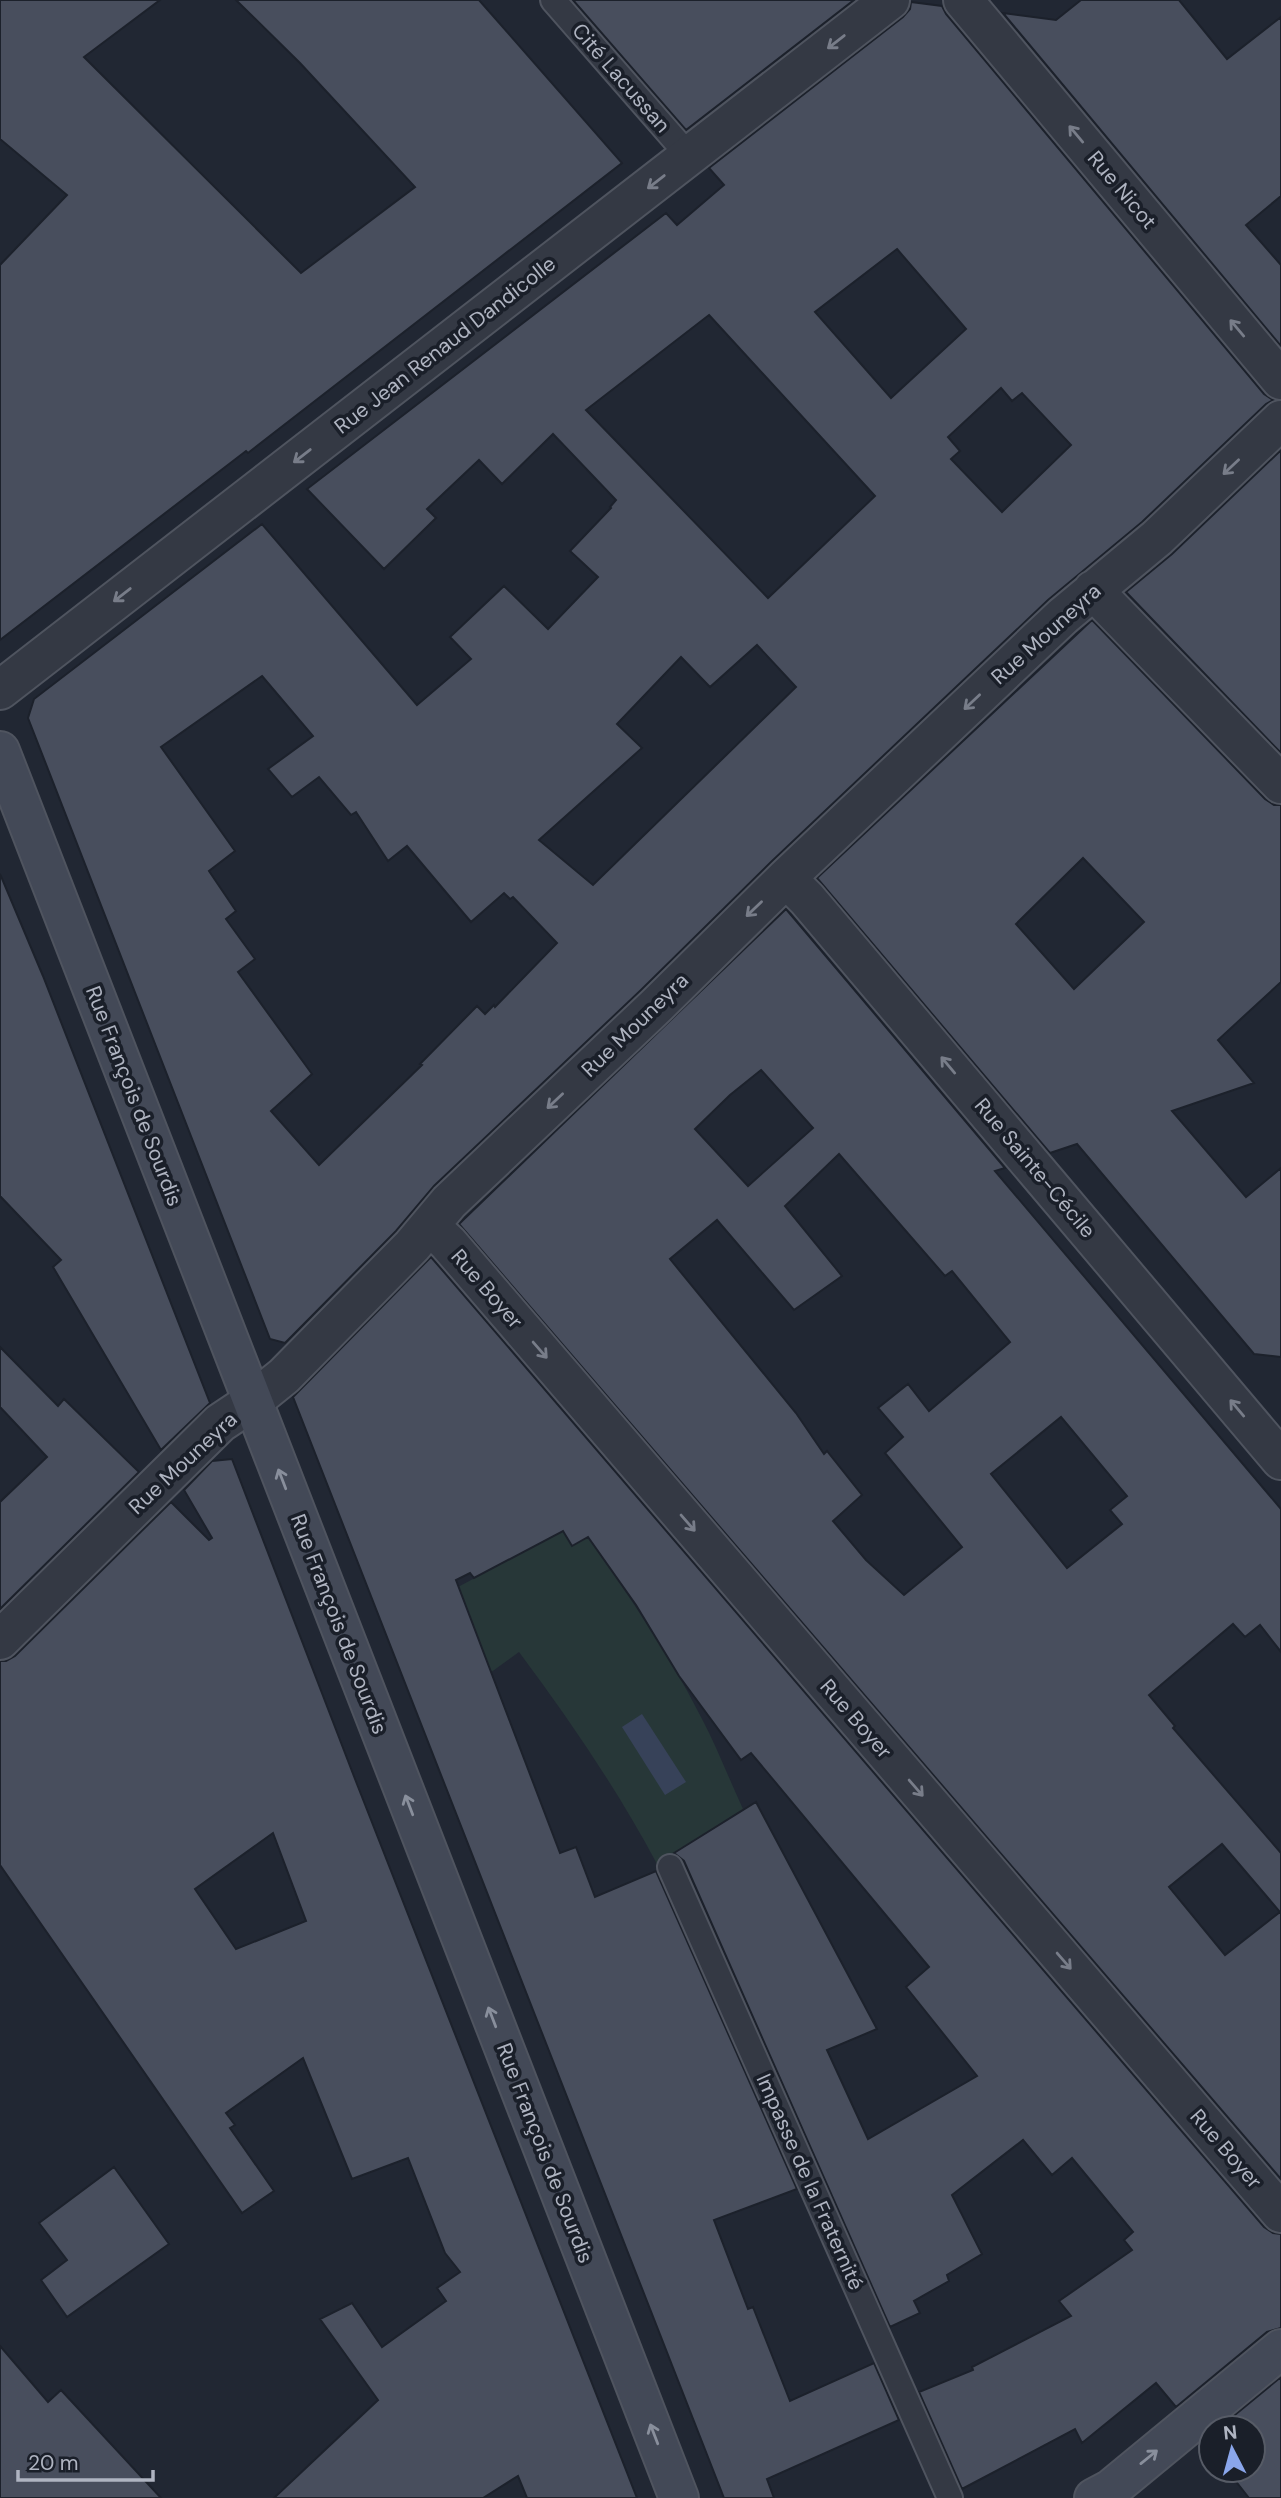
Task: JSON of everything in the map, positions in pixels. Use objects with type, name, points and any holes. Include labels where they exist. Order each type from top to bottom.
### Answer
[{"type":"street","name":"Rue Jean Renaud Dandicolle","points":[[0,690],[890,0]]},
{"type":"street","name":"Rue Nicot","points":[[963,0],[1281,380]]},
{"type":"street","name":"Rue Mouneyra","points":[[0,1640],[220,1423],[284,1376],[430,1226],[449,1202],[646,1016],[786,878],[1093,590],[1157,538],[1281,420]]},
{"type":"street","points":[[1093,590],[1281,784]]},
{"type":"street","name":"Rue François de Sourdis","points":[[0,751],[679,2498]]},
{"type":"street","name":"Rue Sainte-Cécile","points":[[786,878],[1281,1460]]},
{"type":"street","name":"Rue Boyer","points":[[430,1226],[457,1253],[1281,2213]]},
{"type":"street","points":[[1094,2498],[1111,2488],[1281,2349]]},
{"type":"lane","name":"Cité Lacussan","points":[[553,0],[689,156]]},
{"type":"lane","name":"Impasse de la Fraternité","points":[[670,1867],[950,2498]]},
{"type":"shaded area","points":[[578,1523],[673,1666],[707,1728],[743,1809],[657,1864],[592,1755],[519,1652],[421,1723],[383,1627]]},
{"type":"water","points":[[642,1714],[686,1782],[665,1795],[622,1727]]},
{"type":"building","points":[[0,0],[160,0],[84,57],[301,273],[415,187],[300,63],[236,0],[479,0],[622,163],[248,453],[246,451],[0,640],[0,265],[67,195],[0,139]]},
{"type":"building","points":[[573,0],[854,0],[686,130]]},
{"type":"building","points":[[1081,0],[1179,0],[1227,59],[1281,17],[1281,196],[1246,225],[1281,265],[1281,346],[1003,13],[1056,20]]},
{"type":"building","points":[[911,2],[942,6],[1264,394],[1273,400],[1142,522],[1048,600],[771,862],[641,990],[434,1186],[396,1231],[285,1343],[270,1339],[28,718],[34,699],[262,524],[417,705],[471,659],[450,637],[504,586],[548,629],[598,577],[570,551],[616,500],[553,434],[502,484],[479,460],[427,509],[436,518],[384,569],[307,489],[666,213],[677,225],[724,185],[709,168],[910,9]],"holes":[[[897,249],[966,329],[891,398],[815,312]],[[709,315],[875,496],[768,598],[586,410]],[[1001,388],[1012,401],[1022,393],[1071,445],[1002,512],[951,459],[960,451],[948,437]],[[757,645],[796,687],[593,885],[539,840],[642,748],[617,724],[681,657],[710,687]],[[262,676],[313,736],[268,769],[292,797],[319,777],[351,815],[356,812],[388,861],[407,846],[471,922],[504,893],[510,899],[513,897],[557,943],[495,1007],[494,1005],[485,1014],[477,1006],[420,1064],[422,1065],[319,1165],[271,1111],[312,1074],[238,972],[255,959],[226,919],[236,911],[209,871],[235,851],[161,747]]]},
{"type":"building","points":[[1281,450],[1281,753],[1126,592],[1172,554]]},
{"type":"building","points":[[1092,620],[1265,799],[1274,805],[1281,805],[1281,982],[1218,1040],[1254,1083],[1172,1111],[1246,1197],[1281,1168],[1281,1357],[1254,1354],[1077,1144],[1050,1153],[817,878]],"holes":[[[1083,858],[1144,922],[1074,989],[1016,924]]]},
{"type":"building","points":[[0,874],[43,976],[210,1403],[161,1450],[53,1267],[61,1260],[0,1196]]},
{"type":"building","points":[[786,909],[1005,1168],[995,1171],[1281,1509],[1281,1652],[1260,1625],[1245,1637],[1233,1624],[1149,1695],[1175,1726],[1173,1728],[1281,1853],[1281,2179],[459,1224]],"holes":[[[761,1070],[813,1128],[748,1186],[695,1129]],[[839,1154],[945,1276],[952,1271],[1010,1342],[929,1411],[908,1384],[878,1408],[903,1437],[885,1453],[962,1547],[904,1595],[866,1560],[833,1521],[862,1495],[827,1451],[824,1454],[796,1413],[670,1259],[717,1220],[794,1310],[842,1276],[785,1206]],[[1061,1417],[1127,1496],[1110,1510],[1122,1524],[1067,1568],[991,1474]],[[1222,1844],[1280,1912],[1225,1955],[1169,1887]]]},
{"type":"building","points":[[431,1257],[1264,2227],[1273,2233],[1281,2234],[1281,2328],[1267,2332],[1176,2407],[1156,2383],[1082,2443],[1075,2429],[962,2489],[919,2392],[973,2370],[972,2367],[1071,2316],[1059,2301],[1132,2250],[1124,2240],[1133,2232],[1072,2158],[1052,2175],[1023,2140],[952,2195],[982,2254],[947,2275],[949,2281],[914,2301],[920,2313],[890,2327],[684,1861],[674,1853],[756,1802],[877,2029],[827,2050],[868,2139],[977,2076],[906,1987],[929,1967],[751,1753],[741,1760],[679,1676],[636,1605],[588,1537],[572,1546],[563,1531],[474,1578],[470,1573],[456,1580],[560,1853],[576,1847],[595,1897],[656,1871],[797,2189],[714,2220],[748,2309],[753,2307],[790,2401],[874,2363],[899,2420],[767,2479],[774,2498],[724,2498],[293,1397]]},
{"type":"building","points":[[0,1347],[58,1406],[64,1399],[139,1472],[0,1609],[0,1502],[47,1457],[0,1407]]},
{"type":"building","points":[[232,1459],[637,2498],[527,2498],[518,2476],[483,2498],[274,2498],[378,2400],[320,2319],[352,2303],[382,2347],[446,2301],[437,2288],[460,2272],[445,2253],[408,2158],[352,2179],[303,2058],[226,2113],[235,2125],[230,2128],[274,2191],[242,2213],[0,1865],[0,1661],[15,1656],[171,1502],[209,1540],[212,1538],[184,1490],[212,1461]],"holes":[[[273,1833],[306,1921],[236,1949],[195,1889]]]},
{"type":"building","points":[[114,2167],[169,2244],[67,2317],[41,2280],[67,2260],[39,2223]]},
{"type":"building","points":[[0,2346],[48,2402],[61,2390],[161,2498],[0,2498]]},
{"type":"building","points":[[1281,2377],[1281,2498],[1249,2498],[1238,2484],[1267,2484],[1267,2414],[1236,2414]]}]
